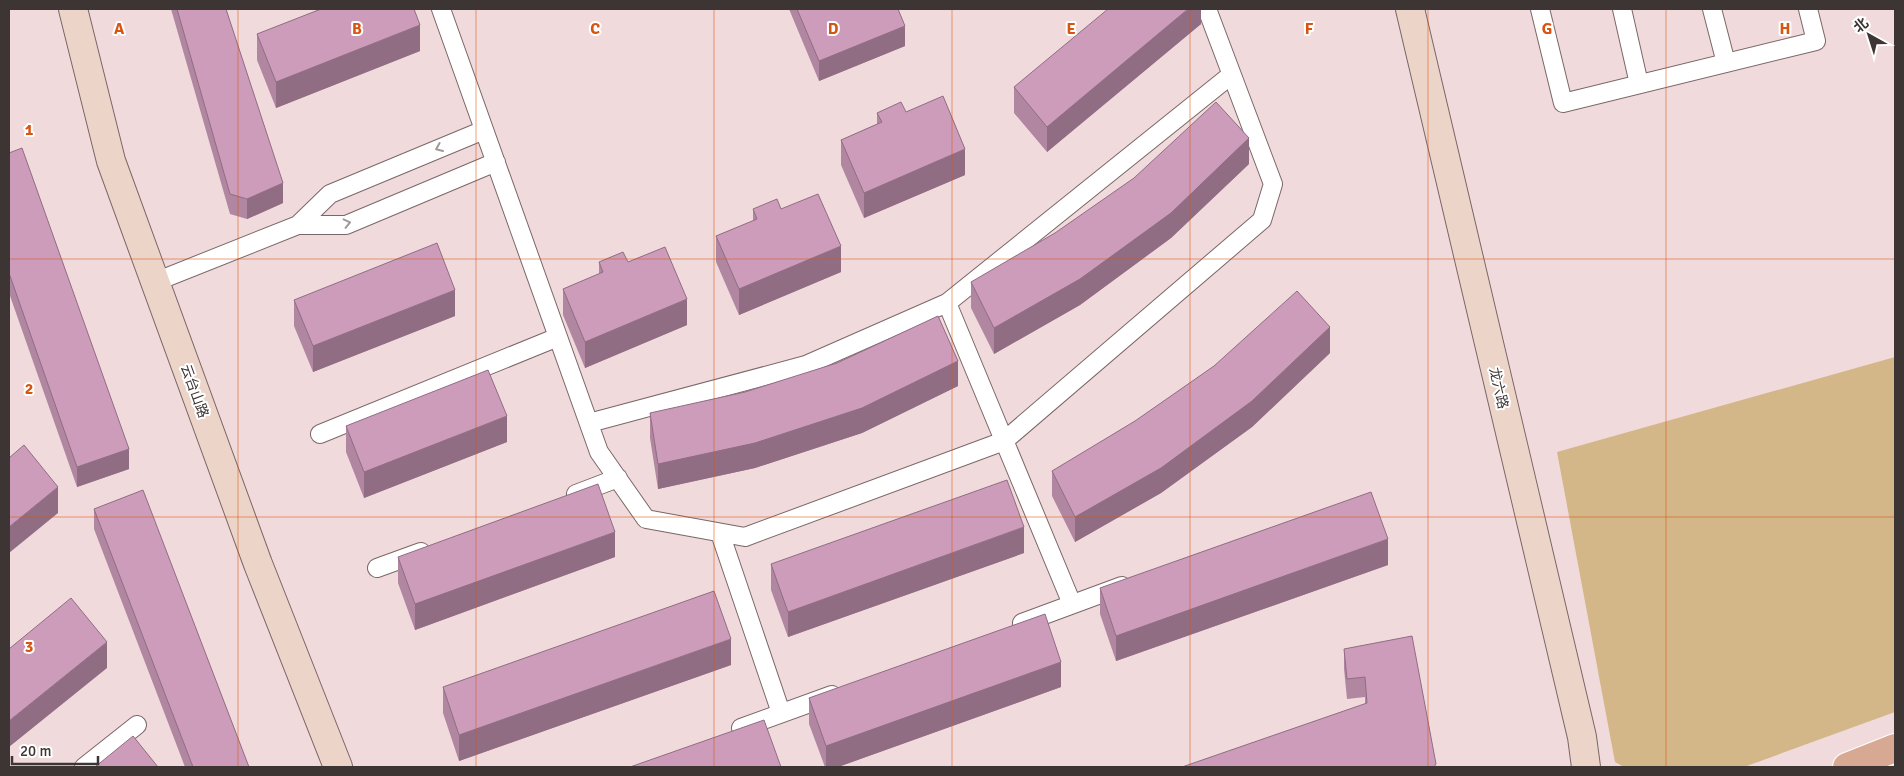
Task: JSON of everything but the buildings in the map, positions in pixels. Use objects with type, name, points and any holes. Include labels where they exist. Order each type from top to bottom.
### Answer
[{"type":"main road","points":[[1847,767],[1895,748]]},
{"type":"street","name":"云台山路","points":[[73,9],[111,161],[258,564],[338,767]]},
{"type":"street","name":"龙六路","points":[[1410,9],[1577,718],[1586,767]]},
{"type":"lane","points":[[441,9],[599,452],[646,519],[745,537],[1004,440],[1262,220],[1272,184],[1207,9]]},
{"type":"lane","points":[[1540,9],[1563,103],[1816,41],[1808,9]]},
{"type":"lane","points":[[1622,9],[1640,84]]},
{"type":"lane","points":[[1712,9],[1726,63]]},
{"type":"lane","points":[[589,423],[806,365],[947,303],[1231,75]]},
{"type":"lane","points":[[298,225],[330,194],[484,130]]},
{"type":"lane","points":[[155,282],[298,225],[346,225],[496,162]]},
{"type":"lane","points":[[947,303],[1072,604]]},
{"type":"lane","points":[[320,434],[558,338]]},
{"type":"lane","points":[[562,499],[618,478]]},
{"type":"lane","points":[[720,533],[781,714]]},
{"type":"lane","points":[[377,568],[432,547]]},
{"type":"lane","points":[[1008,628],[1136,580]]},
{"type":"lane","points":[[728,734],[845,690]]},
{"type":"lane","points":[[84,767],[137,725]]},
{"type":"shaded area","points":[[1895,357],[1895,712],[1744,767],[1624,767],[1615,762],[1557,452]]}]
